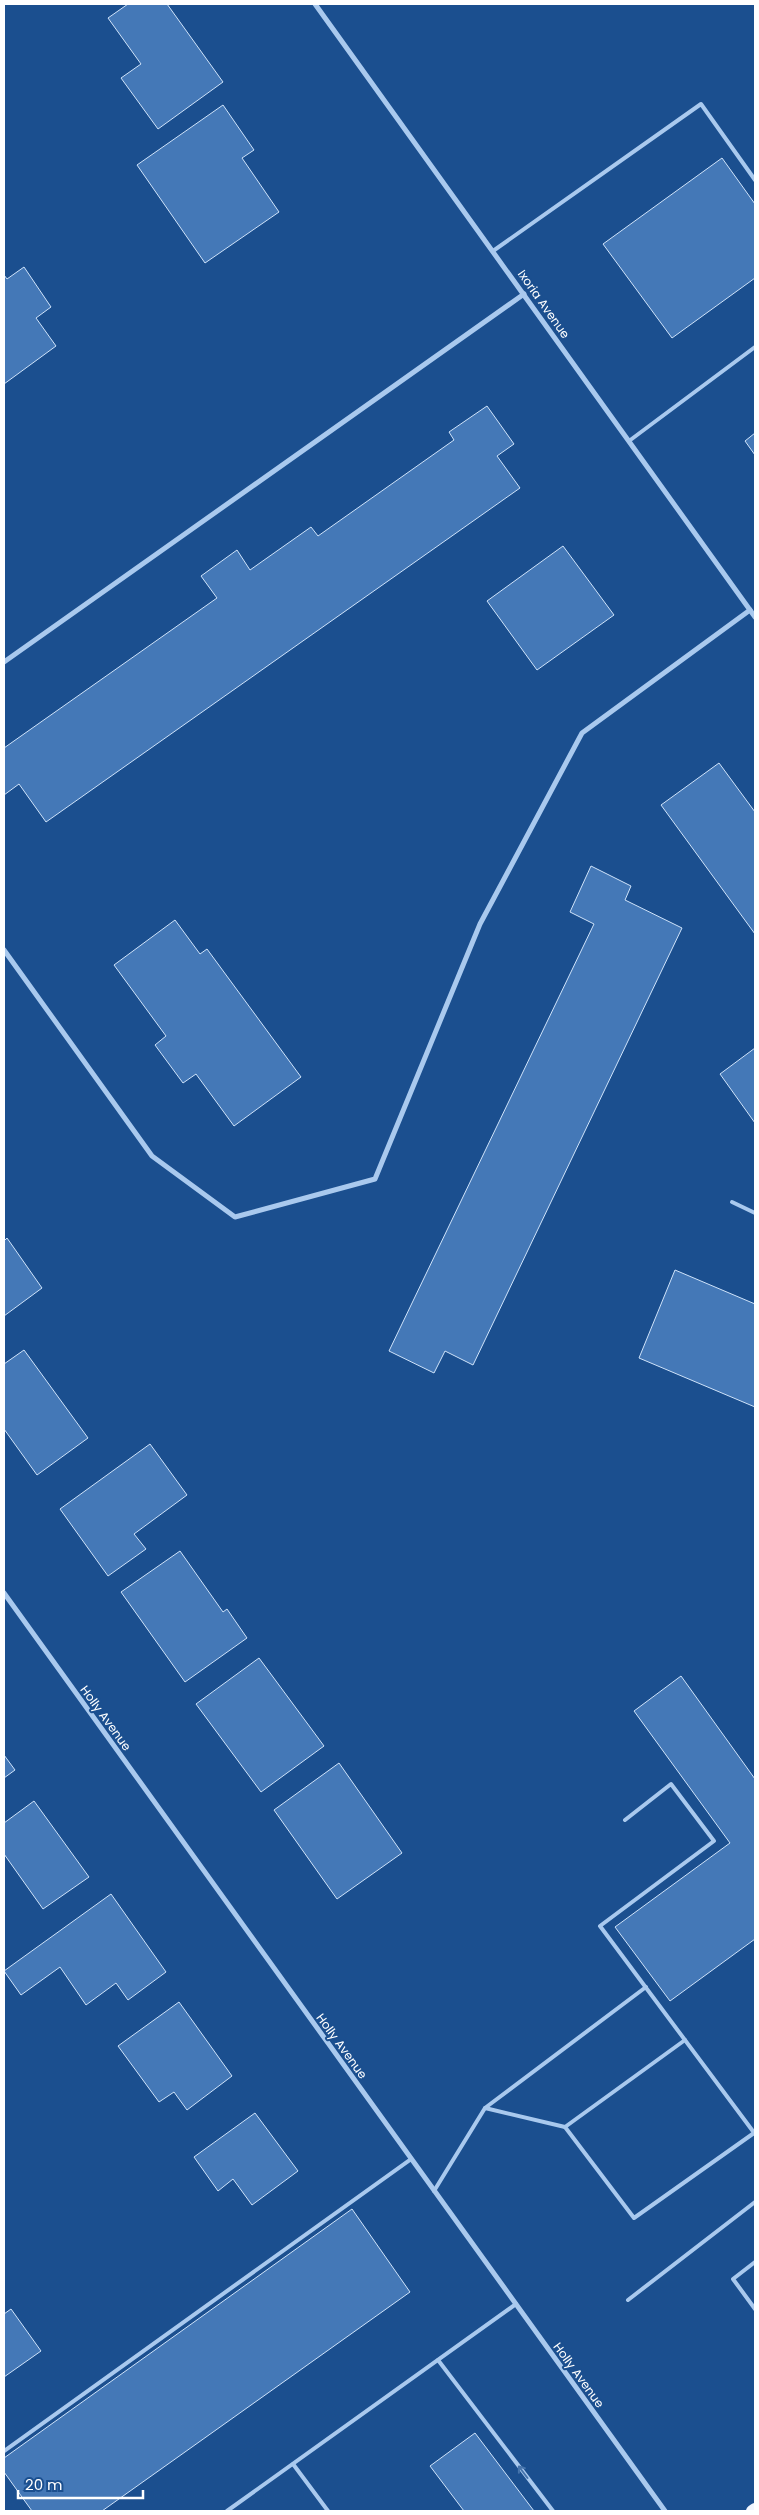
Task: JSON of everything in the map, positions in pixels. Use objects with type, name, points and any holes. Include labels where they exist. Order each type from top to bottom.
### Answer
[{"type":"street","name":"Ixoria Avenue","points":[[315,4],[755,617]]},
{"type":"street","points":[[4,662],[524,294]]},
{"type":"street","points":[[4,950],[152,1156],[235,1217],[375,1179],[480,924],[582,733],[750,610]]},
{"type":"street","name":"Holly Avenue","points":[[4,1593],[665,2511]]},
{"type":"lane","points":[[493,251],[701,104],[755,180]]},
{"type":"lane","points":[[629,441],[755,347]]},
{"type":"lane","points":[[732,1202],[755,1213]]},
{"type":"lane","points":[[485,2108],[565,2127],[634,2218],[755,2134],[600,1926],[714,1841],[671,1784],[625,1820]]},
{"type":"lane","points":[[434,2191],[485,2108],[646,1987]]},
{"type":"lane","points":[[565,2127],[685,2040]]},
{"type":"lane","points":[[4,2452],[411,2159]]},
{"type":"lane","points":[[628,2300],[755,2202]]},
{"type":"lane","points":[[755,2262],[733,2279],[755,2309]]},
{"type":"lane","points":[[227,2511],[516,2304]]},
{"type":"lane","points":[[438,2360],[552,2511]]},
{"type":"lane","points":[[293,2464],[328,2511]]},
{"type":"building","points":[[128,4],[167,4],[223,82],[158,129],[121,78],[141,64],[108,18]]},
{"type":"building","points":[[223,105],[254,150],[242,158],[279,212],[205,263],[137,165]]},
{"type":"building","points":[[722,158],[755,204],[755,278],[672,338],[603,244]]},
{"type":"building","points":[[24,267],[51,307],[36,318],[56,346],[4,384],[4,275],[7,279]]},
{"type":"building","points":[[487,406],[514,444],[497,456],[520,488],[46,822],[19,784],[4,795],[4,748],[217,598],[201,576],[237,550],[250,570],[311,527],[318,536],[454,440],[449,432]]},
{"type":"building","points":[[755,433],[755,455],[745,441]]},
{"type":"building","points":[[563,546],[614,615],[537,670],[487,601]]},
{"type":"building","points":[[719,763],[755,812],[755,934],[661,805]]},
{"type":"building","points":[[591,866],[631,886],[625,900],[682,928],[473,1365],[445,1351],[434,1373],[389,1351],[594,924],[570,912]]},
{"type":"building","points":[[175,920],[200,954],[207,949],[301,1077],[234,1126],[196,1074],[183,1083],[155,1045],[166,1036],[114,965]]},
{"type":"building","points":[[755,1048],[755,1123],[720,1074]]},
{"type":"building","points":[[7,1238],[42,1288],[4,1316],[4,1241]]},
{"type":"building","points":[[675,1270],[755,1304],[755,1407],[639,1358]]},
{"type":"building","points":[[24,1350],[88,1438],[37,1475],[4,1429],[4,1364]]},
{"type":"building","points":[[150,1444],[187,1495],[134,1534],[146,1549],[108,1576],[60,1509]]},
{"type":"building","points":[[180,1551],[223,1612],[227,1609],[247,1638],[185,1682],[121,1592]]},
{"type":"building","points":[[259,1658],[324,1746],[261,1792],[196,1704]]},
{"type":"building","points":[[681,1676],[755,1779],[755,1939],[670,2001],[615,1927],[730,1843],[634,1711]]},
{"type":"building","points":[[4,1755],[15,1770],[4,1778]]},
{"type":"building","points":[[339,1763],[402,1853],[337,1899],[274,1810]]},
{"type":"building","points":[[34,1801],[89,1877],[43,1909],[4,1854],[4,1823]]},
{"type":"building","points":[[111,1894],[166,1972],[128,2000],[116,1983],[86,2005],[60,1967],[21,1995],[4,1971]]},
{"type":"building","points":[[179,2002],[232,2076],[187,2110],[174,2092],[159,2102],[118,2046]]},
{"type":"building","points":[[255,2113],[298,2171],[252,2205],[233,2179],[218,2191],[194,2157]]},
{"type":"building","points":[[352,2209],[410,2292],[102,2511],[32,2511],[4,2472],[4,2458]]},
{"type":"building","points":[[11,2309],[41,2351],[4,2377],[4,2314]]},
{"type":"building","points":[[475,2433],[534,2511],[464,2511],[430,2466]]}]
